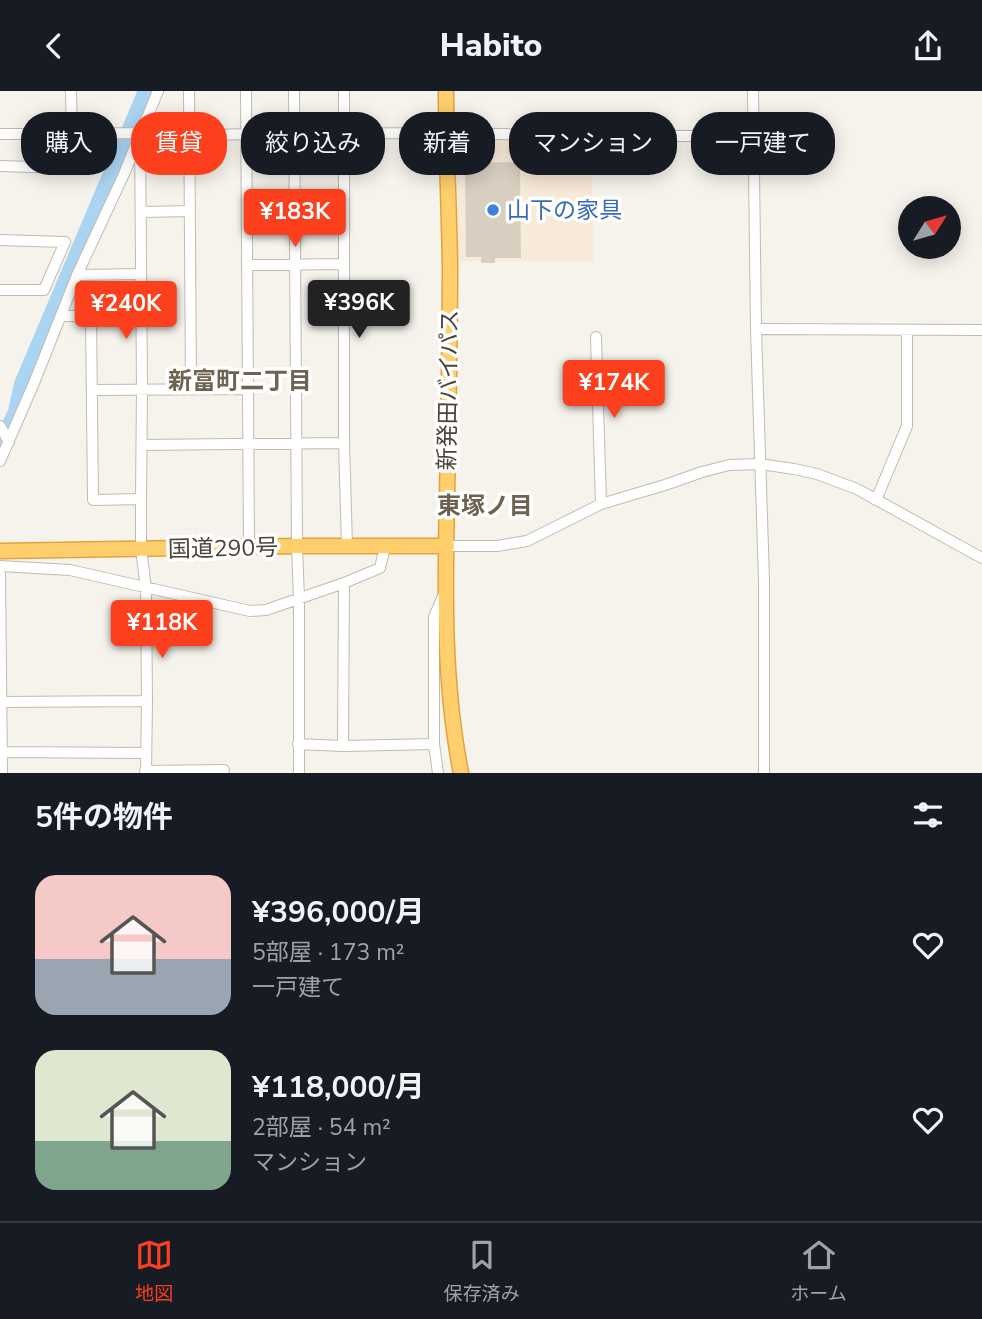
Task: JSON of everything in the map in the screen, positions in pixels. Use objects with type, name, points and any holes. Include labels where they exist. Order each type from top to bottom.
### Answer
[{"type":"highway","name":"新発田バイパス","points":[[446,91],[446,112]]},
{"type":"highway","name":"新発田バイパス","points":[[447,175],[450,269],[446,645],[455,745],[461,773]]},
{"type":"highway","name":"国道290号","points":[[0,551],[447,546]]},
{"type":"street","points":[[70,112],[71,91]]},
{"type":"street","points":[[148,112],[158,91]]},
{"type":"street","points":[[190,91],[190,112]]},
{"type":"street","points":[[246,91],[246,112]]},
{"type":"street","points":[[294,91],[294,112]]},
{"type":"street","points":[[344,91],[344,112]]},
{"type":"street","points":[[753,91],[753,112]]},
{"type":"street","points":[[0,134],[21,134]]},
{"type":"street","points":[[495,134],[691,137]]},
{"type":"street","points":[[0,461],[77,275],[124,174],[131,152]]},
{"type":"street","points":[[0,166],[21,166]]},
{"type":"street","points":[[140,175],[142,212],[141,549],[146,588],[146,772],[224,770]]},
{"type":"street","points":[[190,175],[191,388]]},
{"type":"street","points":[[246,175],[249,547]]},
{"type":"street","points":[[294,175],[299,773]]},
{"type":"street","points":[[344,175],[344,443],[347,546]]},
{"type":"street","points":[[754,175],[764,580],[764,773]]},
{"type":"street","points":[[142,212],[190,211]]},
{"type":"street","points":[[0,240],[65,242],[44,290],[0,290]]},
{"type":"street","points":[[247,265],[344,264]]},
{"type":"street","points":[[77,275],[141,274]]},
{"type":"street","points":[[62,316],[91,316],[93,500],[141,499]]},
{"type":"street","points":[[756,329],[982,330]]},
{"type":"street","points":[[876,500],[907,426],[907,330]]},
{"type":"street","points":[[596,337],[601,504]]},
{"type":"street","points":[[93,390],[247,389]]},
{"type":"street","points":[[0,426],[9,442]]},
{"type":"street","points":[[142,445],[344,443]]},
{"type":"street","points":[[447,546],[497,545],[527,541],[601,504],[729,465],[760,464],[817,474],[857,489],[982,558]]},
{"type":"street","points":[[0,566],[70,570],[250,611],[266,610],[380,568],[385,547]]},
{"type":"street","points":[[0,574],[2,773]]},
{"type":"street","points":[[343,745],[344,583]]},
{"type":"street","points":[[438,773],[434,744],[433,617],[446,590]]},
{"type":"street","points":[[1,702],[147,701]]},
{"type":"street","points":[[298,744],[434,744]]},
{"type":"street","points":[[2,753],[145,753]]},
{"type":"shaded area","points":[[495,139],[509,139],[509,175],[592,175],[593,261],[458,261],[457,175],[495,175]]},
{"type":"building","name":"山下の家具","points":[[495,162],[509,162],[509,175],[520,175],[521,258],[495,258],[495,263],[481,263],[481,257],[466,257],[465,175],[495,175]]},
{"type":"waterway","points":[[0,445],[16,412],[22,384],[146,91]]},
{"type":"place","name":"山下の家具","points":[[493,210]]},
{"type":"district","name":"新富町二丁目","points":[[240,381]]},
{"type":"district","name":"東塚ノ目","points":[[485,506]]}]
